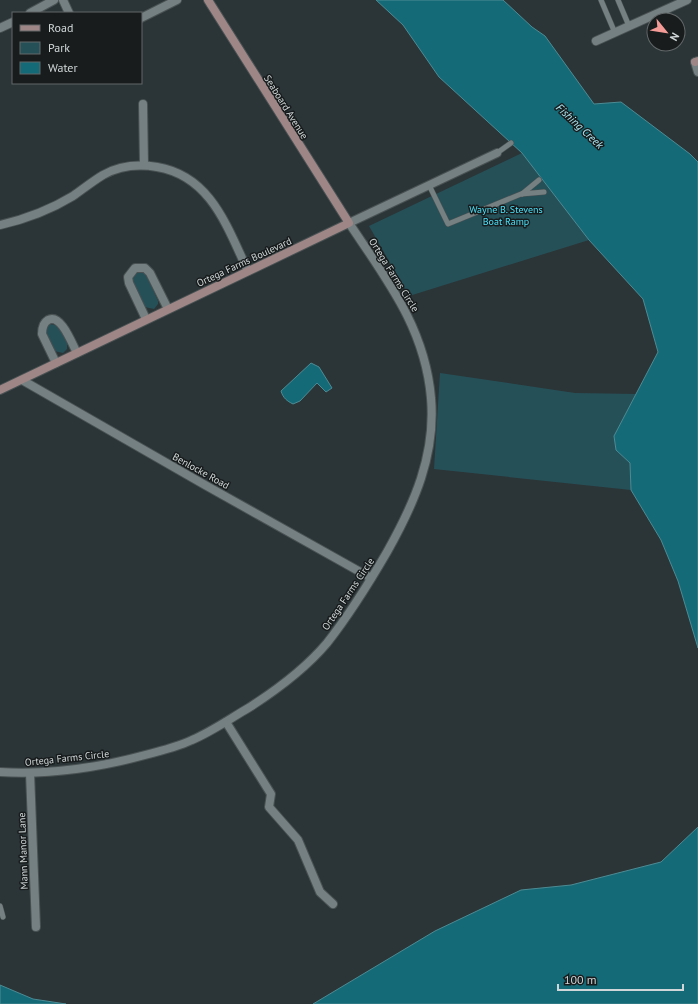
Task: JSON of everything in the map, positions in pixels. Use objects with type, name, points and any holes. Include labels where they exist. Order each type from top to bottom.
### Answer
[{"type":"street","points":[[32,12],[54,0]]},
{"type":"street","points":[[63,0],[69,12]]},
{"type":"street","points":[[142,18],[177,0]]},
{"type":"street","name":"Seaboard Avenue","points":[[208,0],[349,223]]},
{"type":"street","points":[[596,41],[687,0]]},
{"type":"street","points":[[0,28],[12,22]]},
{"type":"street","points":[[696,61],[698,72]]},
{"type":"street","points":[[143,104],[144,165]]},
{"type":"street","name":"Ortega Farms Boulevard","points":[[0,390],[146,319],[497,153]]},
{"type":"street","points":[[0,225],[20,221],[45,211],[72,196],[104,174],[132,166],[144,165],[175,171],[200,186],[219,210],[248,271]]},
{"type":"street","name":"Ortega Farms Circle","points":[[0,772],[30,773],[111,764],[169,749],[192,741],[226,722],[262,699],[296,674],[326,644],[371,578],[406,519],[416,496],[429,449],[432,407],[429,378],[422,351],[410,319],[349,223]]},
{"type":"street","points":[[146,319],[129,283],[128,277],[135,268],[145,268],[150,273],[168,309]]},
{"type":"street","points":[[56,362],[42,334],[44,324],[48,320],[53,319],[61,323],[77,353]]},
{"type":"street","name":"Benlocke Road","points":[[22,380],[371,578]]},
{"type":"street","points":[[226,722],[271,794],[269,807],[298,840],[320,892],[333,904]]},
{"type":"street","name":"Mann Manor Lane","points":[[30,773],[36,927]]},
{"type":"lane","points":[[601,0],[615,33]]},
{"type":"lane","points":[[618,0],[629,26]]},
{"type":"lane","points":[[497,153],[511,143]]},
{"type":"lane","points":[[429,185],[448,224],[521,194],[539,180]]},
{"type":"lane","points":[[521,194],[544,192]]},
{"type":"lane","points":[[0,906],[3,917]]},
{"type":"green space","name":"Wayne B. Stevens Boat Ramp","points":[[522,153],[589,240],[409,296],[369,226]]},
{"type":"green space","points":[[137,272],[143,272],[146,274],[158,301],[158,304],[154,309],[145,307],[132,281],[132,277]]},
{"type":"green space","points":[[50,324],[59,326],[67,343],[67,349],[63,353],[54,351],[45,332],[45,329]]},
{"type":"green space","points":[[440,373],[575,393],[636,394],[614,436],[616,450],[630,463],[631,490],[434,469]]},
{"type":"water","name":"Fishing Creek","points":[[376,0],[503,0],[532,27],[545,36],[594,104],[621,102],[690,154],[698,162],[698,648],[678,581],[661,540],[631,490],[630,463],[616,450],[614,436],[658,352],[643,299],[589,240],[522,153],[439,77],[403,25]]},
{"type":"water","points":[[311,363],[319,367],[332,388],[326,392],[317,383],[300,401],[293,404],[289,402],[283,396],[281,391]]},
{"type":"water","points":[[698,827],[698,1004],[313,1004],[435,931],[521,890],[571,885],[661,862]]},
{"type":"water","points":[[0,985],[33,999],[66,1004],[0,1004]]}]
